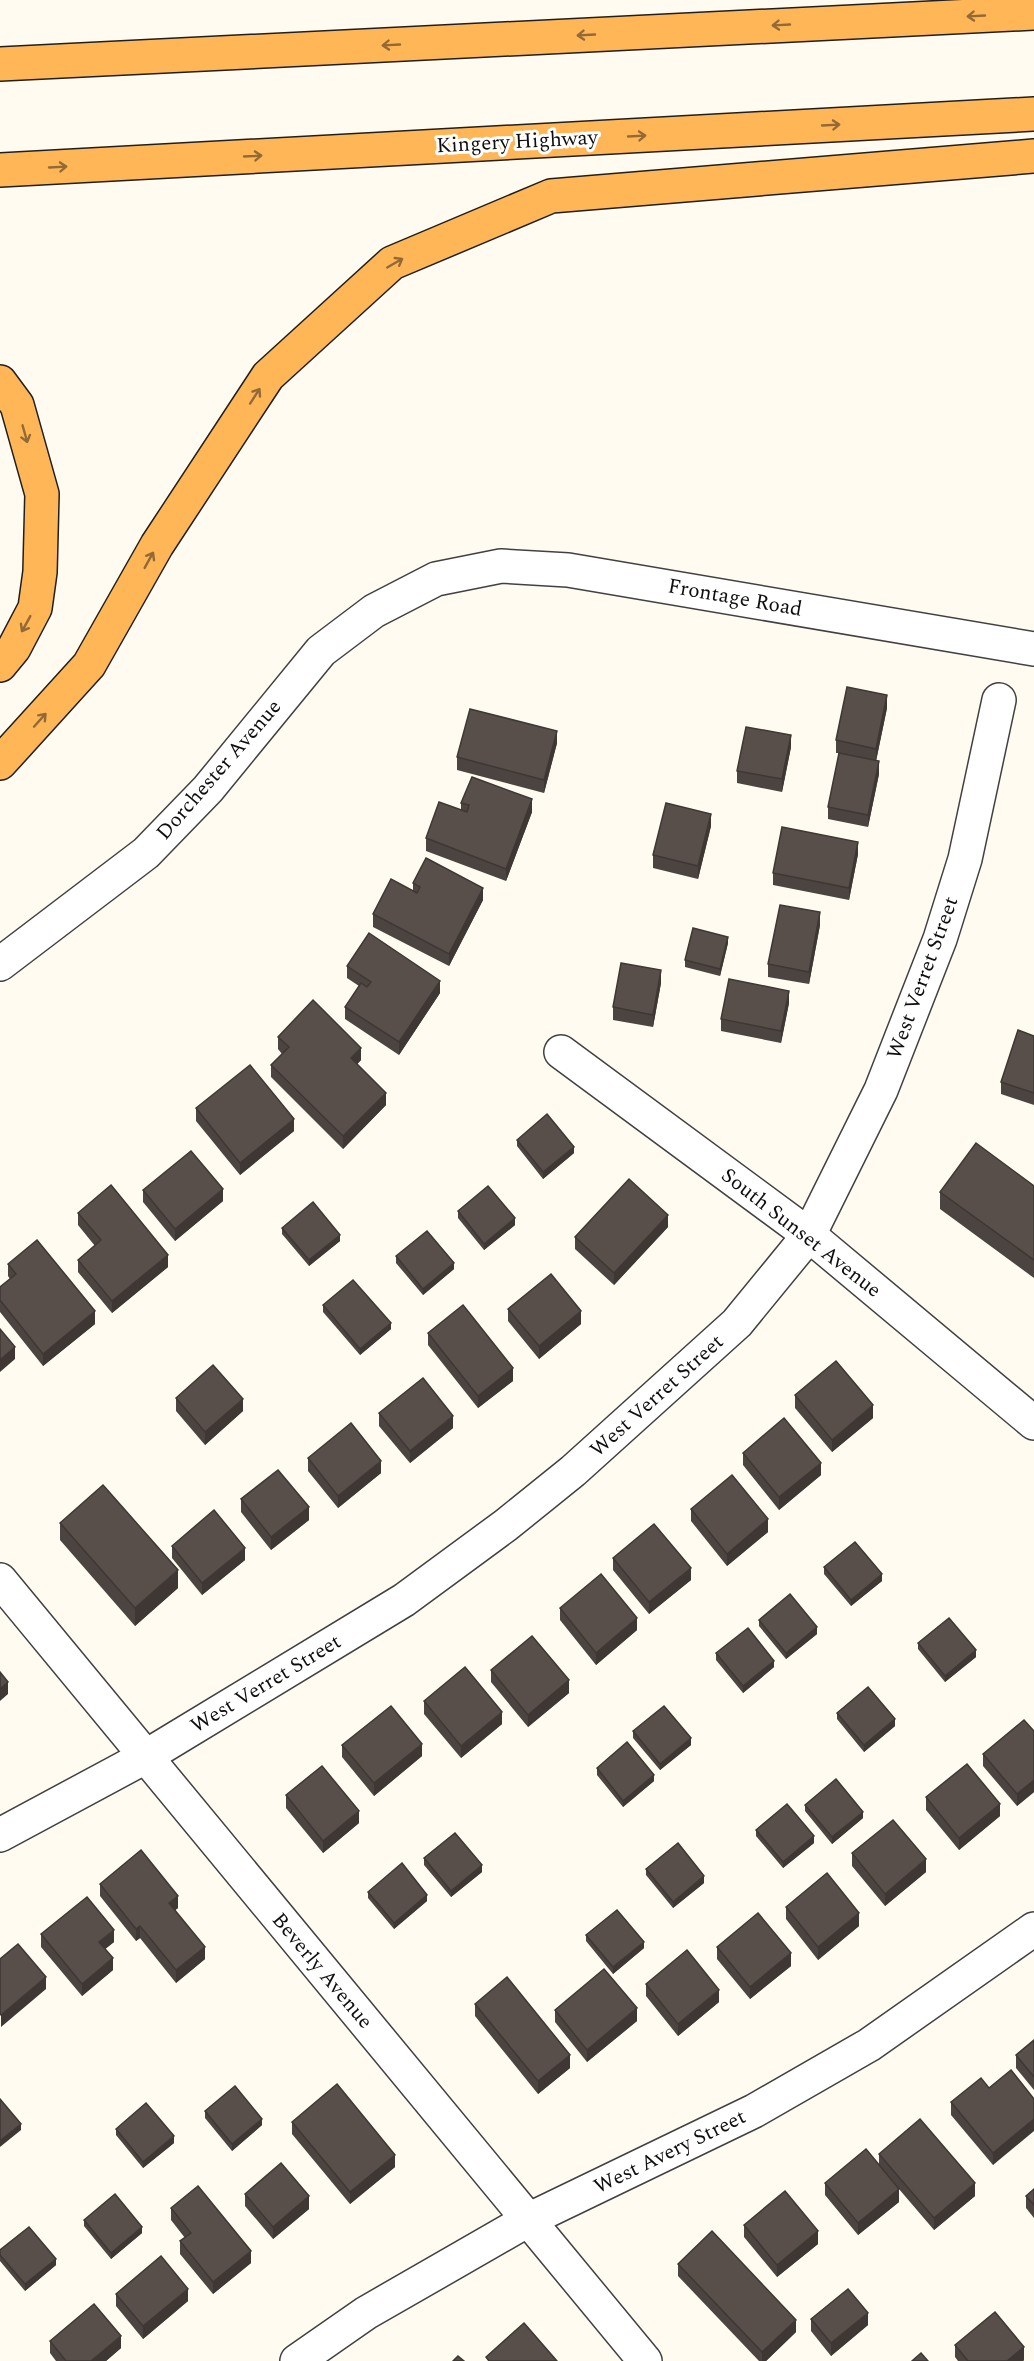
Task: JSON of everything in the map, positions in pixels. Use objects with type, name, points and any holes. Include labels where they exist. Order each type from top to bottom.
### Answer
[{"type":"highway","points":[[0,64],[1034,13]]},
{"type":"highway","name":"Kingery Highway","points":[[0,170],[1034,114]]},
{"type":"highway","points":[[0,763],[90,665],[157,545],[268,376],[392,263],[551,196],[1034,156]]},
{"type":"highway","points":[[0,382],[17,405],[42,494],[40,572],[35,608],[14,648],[0,665]]},
{"type":"street","name":"Frontage Road","points":[[436,579],[501,566],[568,570],[1034,649]]},
{"type":"street","name":"Dorchester Avenue","points":[[0,964],[146,853],[208,789],[321,651],[374,611],[436,579]]},
{"type":"street","name":"West Verret Street","points":[[0,1835],[145,1757],[404,1600],[506,1525],[636,1416],[737,1323],[809,1235],[881,1090],[940,939],[965,859],[999,700]]},
{"type":"street","name":"South Sunset Avenue","points":[[561,1052],[809,1235],[1034,1423]]},
{"type":"street","name":"Beverly Avenue","points":[[0,1580],[645,2361]]},
{"type":"street","name":"West Avery Street","points":[[297,2361],[366,2313],[528,2220],[754,2111],[869,2045],[1034,1929]]},
{"type":"building","points":[[847,687],[887,695],[876,749],[836,740]]},
{"type":"building","points":[[470,709],[557,731],[544,780],[457,757]]},
{"type":"building","points":[[746,727],[791,735],[782,779],[737,771]]},
{"type":"building","points":[[839,753],[879,761],[868,815],[828,807]]},
{"type":"building","points":[[472,777],[532,799],[506,869],[426,838],[439,802],[467,812],[469,805],[461,803]]},
{"type":"building","points":[[666,803],[711,814],[698,866],[653,855]]},
{"type":"building","points":[[782,827],[858,842],[849,888],[773,873]]},
{"type":"building","points":[[426,858],[483,888],[449,954],[373,914],[391,879],[417,893],[420,887],[413,883]]},
{"type":"building","points":[[780,905],[820,912],[809,972],[768,964]]},
{"type":"building","points":[[693,928],[728,937],[720,969],[685,960]]},
{"type":"building","points":[[369,933],[440,981],[399,1042],[345,1007],[361,983],[367,987],[371,982],[347,966]]},
{"type":"building","points":[[621,963],[661,970],[653,1015],[613,1007]]},
{"type":"building","points":[[729,979],[789,991],[781,1031],[721,1019]]},
{"type":"building","points":[[313,1000],[361,1048],[351,1058],[386,1093],[343,1136],[271,1065],[289,1047],[278,1037]]},
{"type":"building","points":[[1018,1030],[1034,1036],[1034,1093],[1001,1082]]},
{"type":"building","points":[[250,1065],[294,1119],[240,1163],[196,1108]]},
{"type":"building","points":[[547,1114],[574,1147],[543,1172],[517,1140]]},
{"type":"building","points":[[976,1143],[1034,1186],[1034,1260],[940,1192]]},
{"type":"building","points":[[191,1151],[223,1189],[175,1229],[143,1190]]},
{"type":"building","points":[[629,1179],[668,1215],[614,1273],[575,1237]]},
{"type":"building","points":[[111,1185],[168,1255],[112,1301],[78,1260],[101,1240],[78,1213]]},
{"type":"building","points":[[488,1186],[515,1218],[484,1244],[458,1211]]},
{"type":"building","points":[[313,1202],[340,1235],[309,1260],[282,1228]]},
{"type":"building","points":[[427,1231],[454,1263],[423,1289],[396,1256]]},
{"type":"building","points":[[37,1240],[95,1311],[43,1354],[0,1300],[0,1287],[16,1274],[8,1264]]},
{"type":"building","points":[[551,1274],[581,1311],[539,1346],[508,1309]]},
{"type":"building","points":[[353,1280],[391,1323],[360,1349],[323,1305]]},
{"type":"building","points":[[463,1305],[513,1368],[478,1396],[428,1333]]},
{"type":"building","points":[[0,1329],[15,1347],[0,1360]]},
{"type":"building","points":[[836,1361],[873,1405],[832,1440],[795,1395]]},
{"type":"building","points":[[213,1365],[243,1399],[205,1432],[176,1398]]},
{"type":"building","points":[[423,1378],[453,1416],[410,1451],[379,1413]]},
{"type":"building","points":[[784,1418],[821,1463],[779,1497],[743,1453]]},
{"type":"building","points":[[351,1423],[381,1461],[338,1496],[308,1458]]},
{"type":"building","points":[[278,1470],[309,1507],[271,1537],[241,1499]]},
{"type":"building","points":[[732,1475],[768,1519],[727,1554],[691,1509]]},
{"type":"building","points":[[103,1485],[178,1570],[135,1608],[60,1523]]},
{"type":"building","points":[[214,1510],[245,1548],[202,1583],[172,1546]]},
{"type":"building","points":[[654,1524],[691,1568],[649,1602],[613,1558]]},
{"type":"building","points":[[855,1542],[882,1574],[851,1600],[824,1567]]},
{"type":"building","points":[[601,1574],[637,1618],[596,1653],[560,1608]]},
{"type":"building","points":[[790,1594],[817,1627],[786,1653],[759,1620]]},
{"type":"building","points":[[949,1618],[976,1650],[945,1676],[918,1643]]},
{"type":"building","points":[[748,1628],[774,1661],[743,1686],[716,1653]]},
{"type":"building","points":[[532,1636],[569,1680],[528,1715],[491,1670]]},
{"type":"building","points":[[465,1667],[502,1712],[461,1746],[424,1701]]},
{"type":"building","points":[[0,1672],[8,1682],[0,1689]]},
{"type":"building","points":[[868,1687],[895,1719],[864,1745],[837,1713]]},
{"type":"building","points":[[391,1706],[422,1744],[374,1783],[342,1745]]},
{"type":"building","points":[[664,1706],[691,1738],[660,1764],[633,1731]]},
{"type":"building","points":[[1024,1720],[1034,1731],[1034,1780],[1017,1794],[983,1754]]},
{"type":"building","points":[[627,1742],[654,1775],[623,1801],[597,1768]]},
{"type":"building","points":[[967,1764],[1000,1804],[959,1838],[926,1797]]},
{"type":"building","points":[[322,1766],[359,1811],[323,1841],[286,1795]]},
{"type":"building","points":[[836,1779],[863,1812],[832,1837],[805,1805]]},
{"type":"building","points":[[787,1804],[814,1836],[783,1862],[756,1830]]},
{"type":"building","points":[[893,1820],[926,1859],[885,1894],[852,1853]]},
{"type":"building","points":[[455,1833],[482,1865],[451,1891],[424,1858]]},
{"type":"building","points":[[678,1843],[704,1876],[673,1902],[646,1869]]},
{"type":"building","points":[[141,1850],[178,1896],[169,1903],[205,1947],[176,1970],[140,1926],[136,1929],[100,1884]]},
{"type":"building","points":[[402,1863],[427,1895],[394,1923],[368,1892]]},
{"type":"building","points":[[827,1873],[859,1913],[818,1947],[786,1907]]},
{"type":"building","points":[[87,1897],[114,1930],[99,1942],[113,1958],[82,1984],[41,1934]]},
{"type":"building","points":[[617,1910],[644,1942],[613,1967],[586,1935]]},
{"type":"building","points":[[758,1913],[791,1953],[750,1987],[717,1947]]},
{"type":"building","points":[[18,1944],[46,1977],[1,2015],[0,1959]]},
{"type":"building","points":[[687,1950],[719,1990],[678,2024],[646,1984]]},
{"type":"building","points":[[604,1969],[637,2008],[587,2050],[555,2010]]},
{"type":"building","points":[[507,1977],[570,2055],[538,2081],[475,2004]]},
{"type":"building","points":[[1034,2040],[1034,2077],[1016,2055]]},
{"type":"building","points":[[1011,2070],[1034,2099],[1034,2119],[993,2153],[951,2102],[981,2078],[989,2088]]},
{"type":"building","points":[[337,2084],[395,2155],[350,2192],[292,2122]]},
{"type":"building","points":[[235,2086],[262,2119],[232,2144],[205,2111]]},
{"type":"building","points":[[0,2099],[21,2124],[0,2141]]},
{"type":"building","points":[[146,2103],[174,2136],[143,2162],[116,2129]]},
{"type":"building","points":[[920,2119],[975,2183],[934,2218],[879,2154]]},
{"type":"building","points":[[866,2149],[899,2189],[858,2223],[825,2183]]},
{"type":"building","points":[[281,2163],[309,2196],[273,2227],[245,2194]]},
{"type":"building","points":[[198,2186],[251,2251],[213,2282],[180,2241],[191,2233],[171,2208]]},
{"type":"building","points":[[1034,2189],[1034,2205],[1026,2196]]},
{"type":"building","points":[[785,2191],[818,2231],[777,2265],[744,2225]]},
{"type":"building","points":[[115,2194],[142,2227],[111,2253],[84,2220]]},
{"type":"building","points":[[29,2227],[56,2259],[25,2284],[0,2255],[0,2250]]},
{"type":"building","points":[[712,2231],[796,2320],[762,2352],[678,2264]]},
{"type":"building","points":[[161,2256],[188,2289],[143,2326],[116,2294]]},
{"type":"building","points":[[848,2289],[868,2313],[831,2343],[811,2319]]},
{"type":"building","points":[[94,2304],[121,2336],[91,2361],[66,2361],[50,2341]]},
{"type":"building","points":[[995,2312],[1024,2347],[1007,2361],[968,2361],[955,2345]]},
{"type":"building","points":[[524,2323],[557,2361],[489,2361],[486,2357]]},
{"type":"building","points":[[921,2353],[928,2361],[912,2361]]},
{"type":"building","points":[[458,2356],[464,2361],[453,2361]]}]
